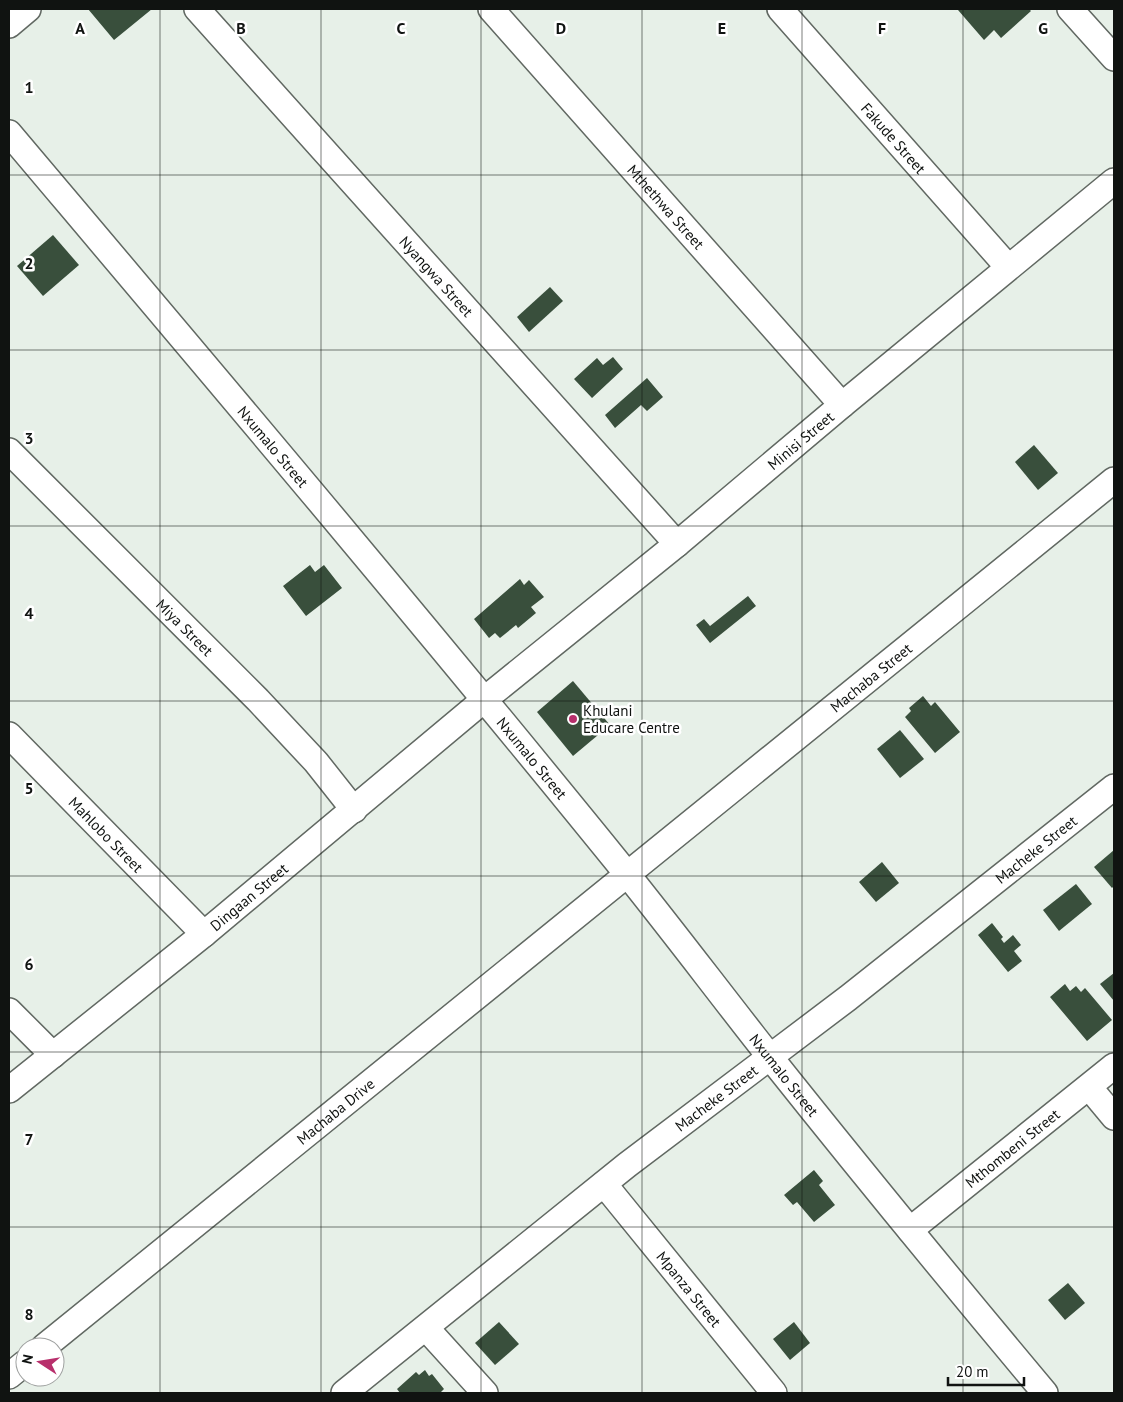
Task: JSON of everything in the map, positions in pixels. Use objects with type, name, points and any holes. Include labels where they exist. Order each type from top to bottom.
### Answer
[{"type":"street","points":[[9,25],[28,9]]},
{"type":"street","name":"Nyangwa Street","points":[[197,9],[677,544]]},
{"type":"street","name":"Mthethwa Street","points":[[491,9],[842,405]]},
{"type":"street","name":"Fakude Street","points":[[780,9],[1008,267]]},
{"type":"street","points":[[1070,9],[1114,58]]},
{"type":"street","name":"Nxumalo Street","points":[[9,133],[485,699],[627,874],[769,1056],[1045,1393]]},
{"type":"street","name":"Minisi Street","points":[[485,699],[677,544],[1008,267],[1114,181]]},
{"type":"street","name":"Miya Street","points":[[9,451],[258,700],[316,762],[354,810]]},
{"type":"street","name":"Machaba Street","points":[[627,874],[1114,480]]},
{"type":"street","name":"Dingaan Street","points":[[9,1090],[204,934],[485,699]]},
{"type":"street","name":"Mahlobo Street","points":[[9,735],[204,934]]},
{"type":"street","name":"Macheke Street","points":[[344,1393],[627,1165],[848,998],[1114,786]]},
{"type":"street","name":"Machaba Drive","points":[[56,1337],[627,874]]},
{"type":"street","points":[[9,1011],[53,1055]]},
{"type":"street","name":"Mthombeni Street","points":[[910,1230],[1114,1066]]},
{"type":"street","points":[[1089,1087],[1114,1117]]},
{"type":"street","name":"Mpanza Street","points":[[604,1184],[774,1393]]},
{"type":"street","points":[[426,1328],[484,1393]]},
{"type":"building","points":[[88,9],[122,10],[152,9],[114,40]]},
{"type":"building","points":[[959,9],[1029,9],[1031,11],[1001,38],[994,30],[984,40]]},
{"type":"building","points":[[53,235],[79,265],[43,296],[17,266]]},
{"type":"building","points":[[550,287],[563,301],[529,332],[517,317]]},
{"type":"building","points":[[613,357],[623,369],[592,398],[574,379],[597,358],[603,365]]},
{"type":"building","points":[[647,378],[663,397],[647,411],[641,405],[615,428],[605,415]]},
{"type":"building","points":[[1034,445],[1058,473],[1038,490],[1015,462]]},
{"type":"building","points":[[310,565],[315,572],[324,565],[342,588],[306,616],[283,586]]},
{"type":"building","points":[[520,579],[524,585],[529,580],[544,597],[531,607],[536,613],[518,628],[516,625],[500,638],[495,633],[489,638],[474,619]]},
{"type":"building","points":[[748,596],[756,606],[710,643],[696,625],[704,619],[710,626]]},
{"type":"building","name":"Khulani Educare Centre","points":[[573,681],[610,725],[573,756],[537,712]]},
{"type":"building","points":[[923,696],[931,706],[935,702],[960,732],[935,753],[905,717],[911,711],[909,708]]},
{"type":"building","points":[[900,730],[924,759],[900,778],[877,749]]},
{"type":"building","points":[[1114,850],[1114,886],[1112,888],[1094,867]]},
{"type":"building","points":[[882,862],[899,883],[876,902],[859,882]]},
{"type":"building","points":[[1076,884],[1092,904],[1059,931],[1043,910]]},
{"type":"building","points":[[992,923],[1003,937],[1001,939],[1004,943],[1013,935],[1021,945],[1014,951],[1022,961],[1008,972],[978,935]]},
{"type":"building","points":[[1114,973],[1114,1001],[1100,984]]},
{"type":"building","points":[[1065,984],[1070,991],[1076,986],[1081,992],[1085,988],[1112,1020],[1087,1041],[1050,997]]},
{"type":"building","points":[[814,1170],[823,1181],[819,1185],[835,1205],[814,1222],[797,1202],[793,1205],[784,1195]]},
{"type":"building","points":[[1068,1283],[1085,1303],[1065,1320],[1048,1300]]},
{"type":"building","points":[[499,1322],[519,1344],[495,1365],[475,1343]]},
{"type":"building","points":[[794,1322],[810,1343],[790,1360],[773,1339]]},
{"type":"building","points":[[425,1370],[429,1376],[432,1374],[444,1389],[440,1393],[400,1393],[397,1389],[416,1372],[419,1375]]},
{"type":"place","name":"Khulani Educare Centre","points":[[573,719]]}]
